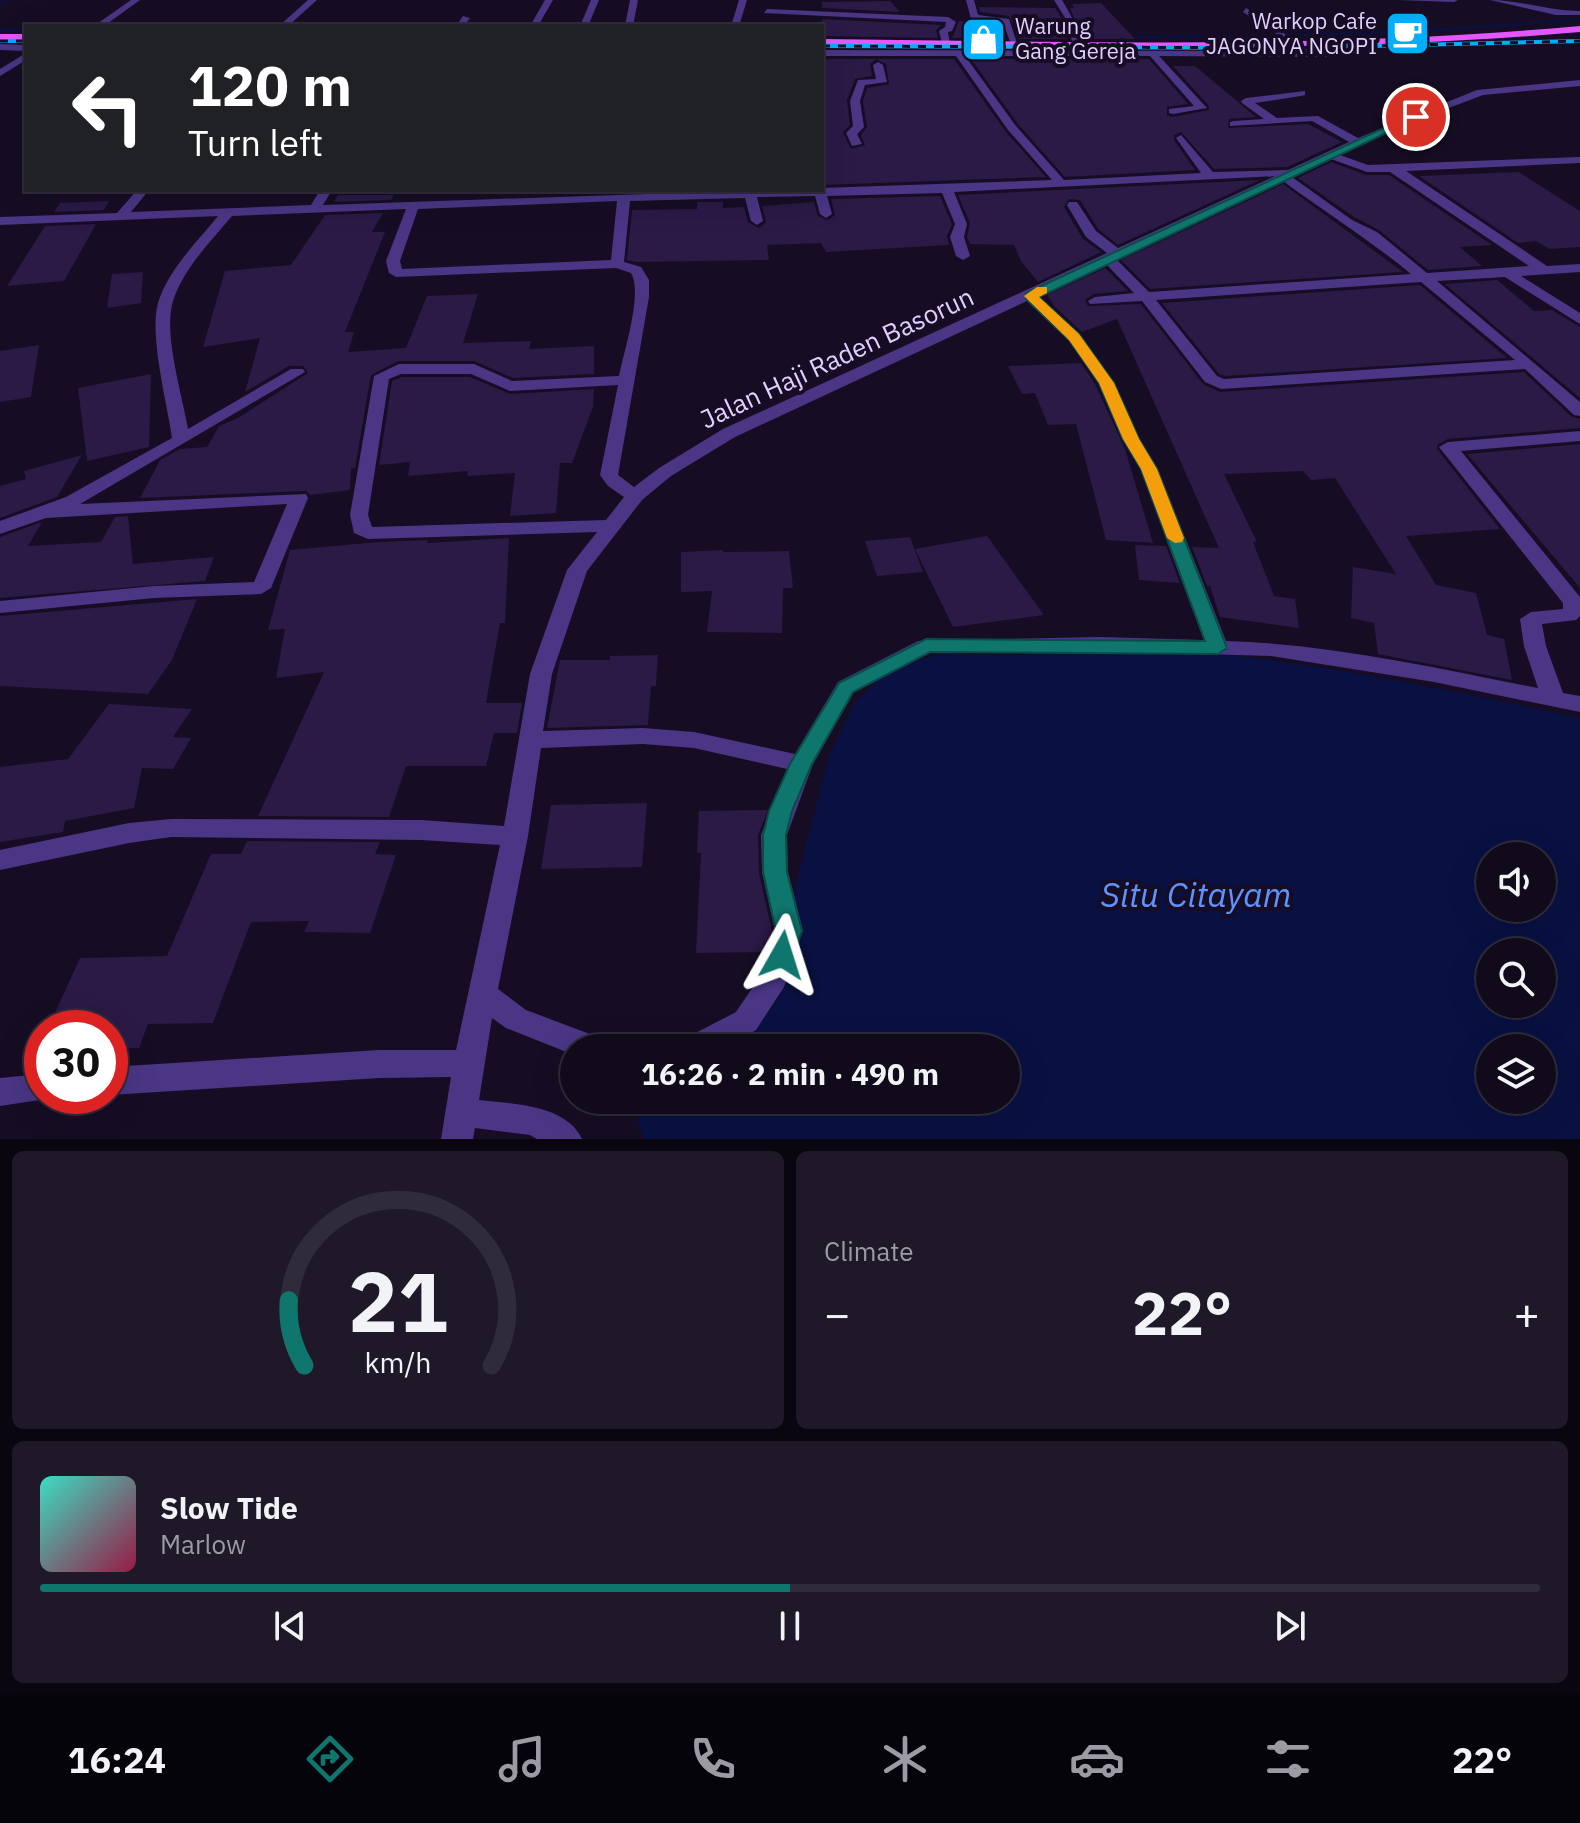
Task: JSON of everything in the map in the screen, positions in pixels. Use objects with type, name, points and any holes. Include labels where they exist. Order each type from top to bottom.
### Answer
[{"type":"main road","points":[[824,42],[944,37],[1289,42],[1509,36],[1580,29]]},
{"type":"main road","points":[[0,37],[24,37]]},
{"type":"street","points":[[285,24],[313,0]]},
{"type":"street","points":[[535,24],[549,0]]},
{"type":"street","points":[[585,24],[595,0]]},
{"type":"street","points":[[629,24],[634,0]]},
{"type":"street","points":[[736,24],[743,0]]},
{"type":"street","points":[[970,0],[974,17],[1005,20],[1013,38]]},
{"type":"street","points":[[1058,0],[1073,24],[1076,39]]},
{"type":"street","points":[[1404,0],[1454,0]]},
{"type":"street","points":[[1494,0],[1556,13],[1580,12]]},
{"type":"street","points":[[1552,0],[1580,12]]},
{"type":"street","points":[[102,24],[141,2]]},
{"type":"street","points":[[115,24],[141,2]]},
{"type":"street","points":[[931,6],[938,20]]},
{"type":"street","points":[[1246,10],[1289,42]]},
{"type":"street","points":[[767,11],[952,22],[944,37]]},
{"type":"street","points":[[0,47],[24,48]]},
{"type":"street","points":[[824,53],[877,60]]},
{"type":"street","points":[[959,54],[1012,128],[1061,183]]},
{"type":"street","points":[[824,63],[959,54],[1336,54]]},
{"type":"street","points":[[1154,56],[1202,108],[1173,111]]},
{"type":"street","points":[[0,73],[24,57]]},
{"type":"street","points":[[856,144],[851,133],[859,127],[856,96],[861,82],[882,82],[877,60]]},
{"type":"street","name":"Jalan Haji Raden Basorun","points":[[459,1126],[515,836],[541,674],[551,638],[577,570],[635,496],[665,472],[729,433],[1457,99],[1481,92],[1580,83]]},
{"type":"street","points":[[1275,121],[1246,101],[1301,93]]},
{"type":"street","points":[[1234,124],[1321,120],[1358,143]]},
{"type":"street","points":[[1181,138],[1210,176]]},
{"type":"street","points":[[1331,155],[1367,169]]},
{"type":"street","points":[[1561,160],[1580,171]]},
{"type":"street","points":[[824,191],[947,189],[1580,160]]},
{"type":"street","points":[[1392,168],[1540,266],[1540,271]]},
{"type":"street","points":[[1295,172],[1347,223],[1372,235],[1529,364],[1580,411]]},
{"type":"street","points":[[947,189],[961,224],[957,237],[963,256]]},
{"type":"street","points":[[120,217],[141,192]]},
{"type":"street","points":[[314,210],[325,192]]},
{"type":"street","points":[[0,221],[413,206],[513,196],[624,197],[658,193],[768,192]]},
{"type":"street","points":[[820,192],[826,214]]},
{"type":"street","points":[[750,193],[757,221]]},
{"type":"street","points":[[617,264],[624,197]]},
{"type":"street","points":[[1073,205],[1091,234],[1114,257],[1211,379],[1221,384],[1529,364]]},
{"type":"street","points":[[413,206],[393,261],[396,273],[617,264],[636,270],[642,280],[642,297],[609,475],[635,496]]},
{"type":"street","points":[[181,440],[162,322],[166,300],[186,263],[228,213]]},
{"type":"street","points":[[1095,301],[1228,289],[1580,268]]},
{"type":"street","points":[[1508,273],[1580,320]]},
{"type":"street","points":[[1030,296],[1074,337],[1106,383],[1131,439],[1149,469],[1218,648]]},
{"type":"street","points":[[609,526],[368,533],[361,529],[359,515],[382,376],[388,372],[399,369],[474,369],[510,386],[627,380]]},
{"type":"street","points":[[0,528],[73,501],[297,372]]},
{"type":"street","points":[[1553,698],[1535,646],[1531,619],[1569,615],[1574,610],[1573,602],[1448,447],[1580,436]]},
{"type":"street","points":[[0,607],[154,592],[261,588],[299,498],[45,512]]},
{"type":"street","points":[[721,1034],[746,1021],[774,979],[789,931],[775,872],[774,835],[801,764],[846,687],[926,646],[1271,649],[1580,704]]},
{"type":"street","points":[[529,740],[643,736],[694,740],[801,764]]},
{"type":"street","points":[[0,860],[129,833],[171,828],[421,830],[515,836]]},
{"type":"street","points":[[481,1000],[516,1019],[560,1036]]},
{"type":"street","points":[[128,1080],[470,1058]]},
{"type":"street","points":[[0,1092],[24,1090]]},
{"type":"street","points":[[459,1126],[535,1121],[566,1139]]},
{"type":"water","name":"Situ Citayam","points":[[1158,648],[1211,653],[1370,676],[1580,718],[1580,1139],[644,1139],[638,1125],[638,1114],[1020,1114],[1020,1034],[735,1034],[763,1019],[779,998],[797,880],[828,759],[854,704],[878,680],[897,667],[940,654],[1011,655]]},
{"type":"building","points":[[890,1],[900,12],[822,8],[822,2]]},
{"type":"building","points":[[1101,3],[1135,39],[1083,39],[1070,8],[1074,8],[1072,4]]},
{"type":"building","points":[[979,7],[1055,8],[1066,25],[1068,39],[1019,39],[1009,16],[980,12]]},
{"type":"building","points":[[822,19],[942,25],[936,30],[938,38],[824,36]]},
{"type":"building","points":[[959,21],[1001,26],[1006,38],[952,38]]},
{"type":"building","points":[[824,59],[876,59],[954,59],[1006,132],[1046,177],[824,185]],"holes":[[[876,59],[886,64],[889,84],[867,88],[863,101],[867,127],[861,135],[865,145],[851,149],[843,132],[850,125],[847,100],[855,79],[872,76],[870,64]]]},
{"type":"building","points":[[971,59],[1149,59],[1188,104],[1167,107],[1167,115],[1172,117],[1209,110],[1209,106],[1173,66],[1195,66],[1256,117],[1229,119],[1228,128],[1308,124],[1342,142],[1287,167],[1214,169],[1181,132],[1174,135],[1174,140],[1195,170],[1065,177],[1018,124]]},
{"type":"building","points":[[1331,162],[1366,175],[1389,175],[1492,245],[1460,247],[1482,266],[1428,270],[1379,230],[1354,217],[1298,178]]},
{"type":"building","points":[[1519,172],[1580,211],[1580,247],[1550,249],[1536,241],[1518,243],[1419,176]]},
{"type":"building","points":[[1260,180],[1118,245],[1098,229],[1080,200],[1069,199],[1064,207],[1083,239],[1101,252],[1038,282],[1021,261],[1014,245],[970,244],[967,237],[970,223],[958,195]]},
{"type":"building","points":[[1283,184],[1403,272],[1150,289],[1121,260]]},
{"type":"building","points":[[338,195],[394,195],[391,200],[334,202]]},
{"type":"building","points":[[940,196],[952,224],[947,236],[949,245],[826,252],[821,243],[767,245],[769,260],[627,260],[632,210],[697,209],[697,202],[723,202],[723,208],[744,207],[748,222],[759,228],[766,222],[762,206],[814,202],[818,216],[828,220],[835,215],[831,199]]},
{"type":"building","points":[[109,201],[104,210],[54,212],[60,203]]},
{"type":"building","points":[[383,213],[372,232],[385,232],[345,332],[354,332],[348,352],[406,348],[427,296],[478,294],[463,343],[531,341],[529,349],[594,346],[594,374],[513,378],[474,361],[398,361],[371,375],[355,468],[351,468],[350,490],[310,495],[306,491],[140,498],[160,460],[180,449],[207,447],[219,426],[238,418],[308,373],[303,366],[289,366],[245,392],[260,338],[203,347],[225,271],[291,265],[325,215]]},
{"type":"building","points":[[96,224],[64,281],[7,286],[45,226]]},
{"type":"building","points":[[1105,268],[1128,291],[1094,294],[1085,300],[1088,306],[1141,304],[1203,384],[1220,392],[1524,372],[1572,417],[1580,419],[1580,428],[1448,439],[1438,444],[1437,449],[1500,529],[1406,536],[1436,585],[1476,593],[1487,635],[1504,639],[1512,680],[1378,654],[1374,623],[1351,618],[1353,567],[1396,574],[1335,478],[1311,480],[1303,471],[1224,474],[1257,542],[1253,542],[1274,596],[1295,599],[1299,628],[1220,617],[1192,547],[1219,548],[1117,319],[1082,332],[1055,307],[1047,295]]},
{"type":"building","points":[[143,272],[141,303],[107,308],[112,274]]},
{"type":"building","points":[[1497,280],[1534,311],[1552,310],[1580,327],[1580,398],[1445,284]]},
{"type":"building","points":[[1420,285],[1507,358],[1225,376],[1219,374],[1162,303]]},
{"type":"building","points":[[39,345],[31,397],[0,402],[0,351]]},
{"type":"building","points":[[1081,363],[1095,384],[1125,449],[1153,543],[1106,540],[1076,424],[1048,425],[1035,393],[1022,394],[1008,366]]},
{"type":"building","points":[[151,374],[149,447],[87,461],[78,388]]},
{"type":"building","points":[[402,377],[470,377],[510,394],[594,389],[593,407],[572,463],[560,463],[556,513],[510,516],[515,473],[467,476],[468,471],[408,476],[410,462],[379,465],[392,381]]},
{"type":"building","points":[[1580,444],[1580,588],[1467,454]]},
{"type":"building","points":[[82,455],[57,497],[0,518],[0,486],[26,479],[24,471]]},
{"type":"building","points":[[128,516],[133,564],[214,557],[205,581],[0,598],[0,537],[42,522],[28,546],[101,542],[115,517]]},
{"type":"building","points":[[987,536],[1044,615],[953,627],[915,549]]},
{"type":"building","points":[[910,537],[923,572],[877,576],[865,541]]},
{"type":"building","points":[[509,538],[505,623],[500,623],[486,703],[522,703],[517,733],[494,733],[486,766],[406,766],[389,817],[258,816],[324,672],[276,678],[285,629],[268,630],[290,550],[378,542],[428,540],[427,543]]},
{"type":"building","points":[[1135,545],[1166,546],[1180,583],[1139,580]]},
{"type":"building","points":[[789,551],[793,588],[783,588],[782,633],[707,632],[712,591],[681,592],[681,552]]},
{"type":"building","points":[[197,599],[172,660],[148,694],[0,686],[0,616]]},
{"type":"building","points":[[658,655],[656,686],[651,686],[648,725],[547,728],[560,660],[610,660],[610,656]]},
{"type":"building","points":[[109,704],[192,709],[173,737],[191,738],[173,769],[142,768],[134,808],[65,821],[63,832],[0,842],[0,767],[68,759]]},
{"type":"building","points":[[647,803],[642,867],[541,869],[551,805]]},
{"type":"building","points":[[768,810],[758,835],[759,873],[772,931],[765,952],[696,953],[701,853],[697,853],[699,811]]},
{"type":"building","points":[[247,841],[380,842],[375,854],[396,855],[370,933],[304,932],[309,921],[251,922],[213,1023],[148,1024],[139,1048],[128,1048],[128,1010],[56,1010],[80,958],[167,956],[211,854],[241,854]]},
{"type":"waterway","points":[[0,5],[9,0]]},
{"type":"waterway","points":[[1121,37],[1351,34],[1466,29],[1580,19]]},
{"type":"waterway","points":[[0,30],[24,30]]},
{"type":"railway","points":[[0,41],[24,41]]},
{"type":"railway","points":[[824,46],[1290,48],[1580,41]]},
{"type":"slow traffic","points":[[1042,290],[1030,296],[1065,326],[1106,383],[1131,439],[1149,469],[1175,538]]},
{"type":"place","name":"Warkop Cafe JAGONYA NGOPI","points":[[1408,34]]},
{"type":"place","name":"Warung Gang Gereja","points":[[984,39]]},
{"type":"route","points":[[782,955],[789,931],[775,872],[774,835],[801,764],[846,687],[926,646],[1100,644],[1218,648],[1149,469],[1131,439],[1106,383],[1065,326],[1030,296],[1416,117]]}]
